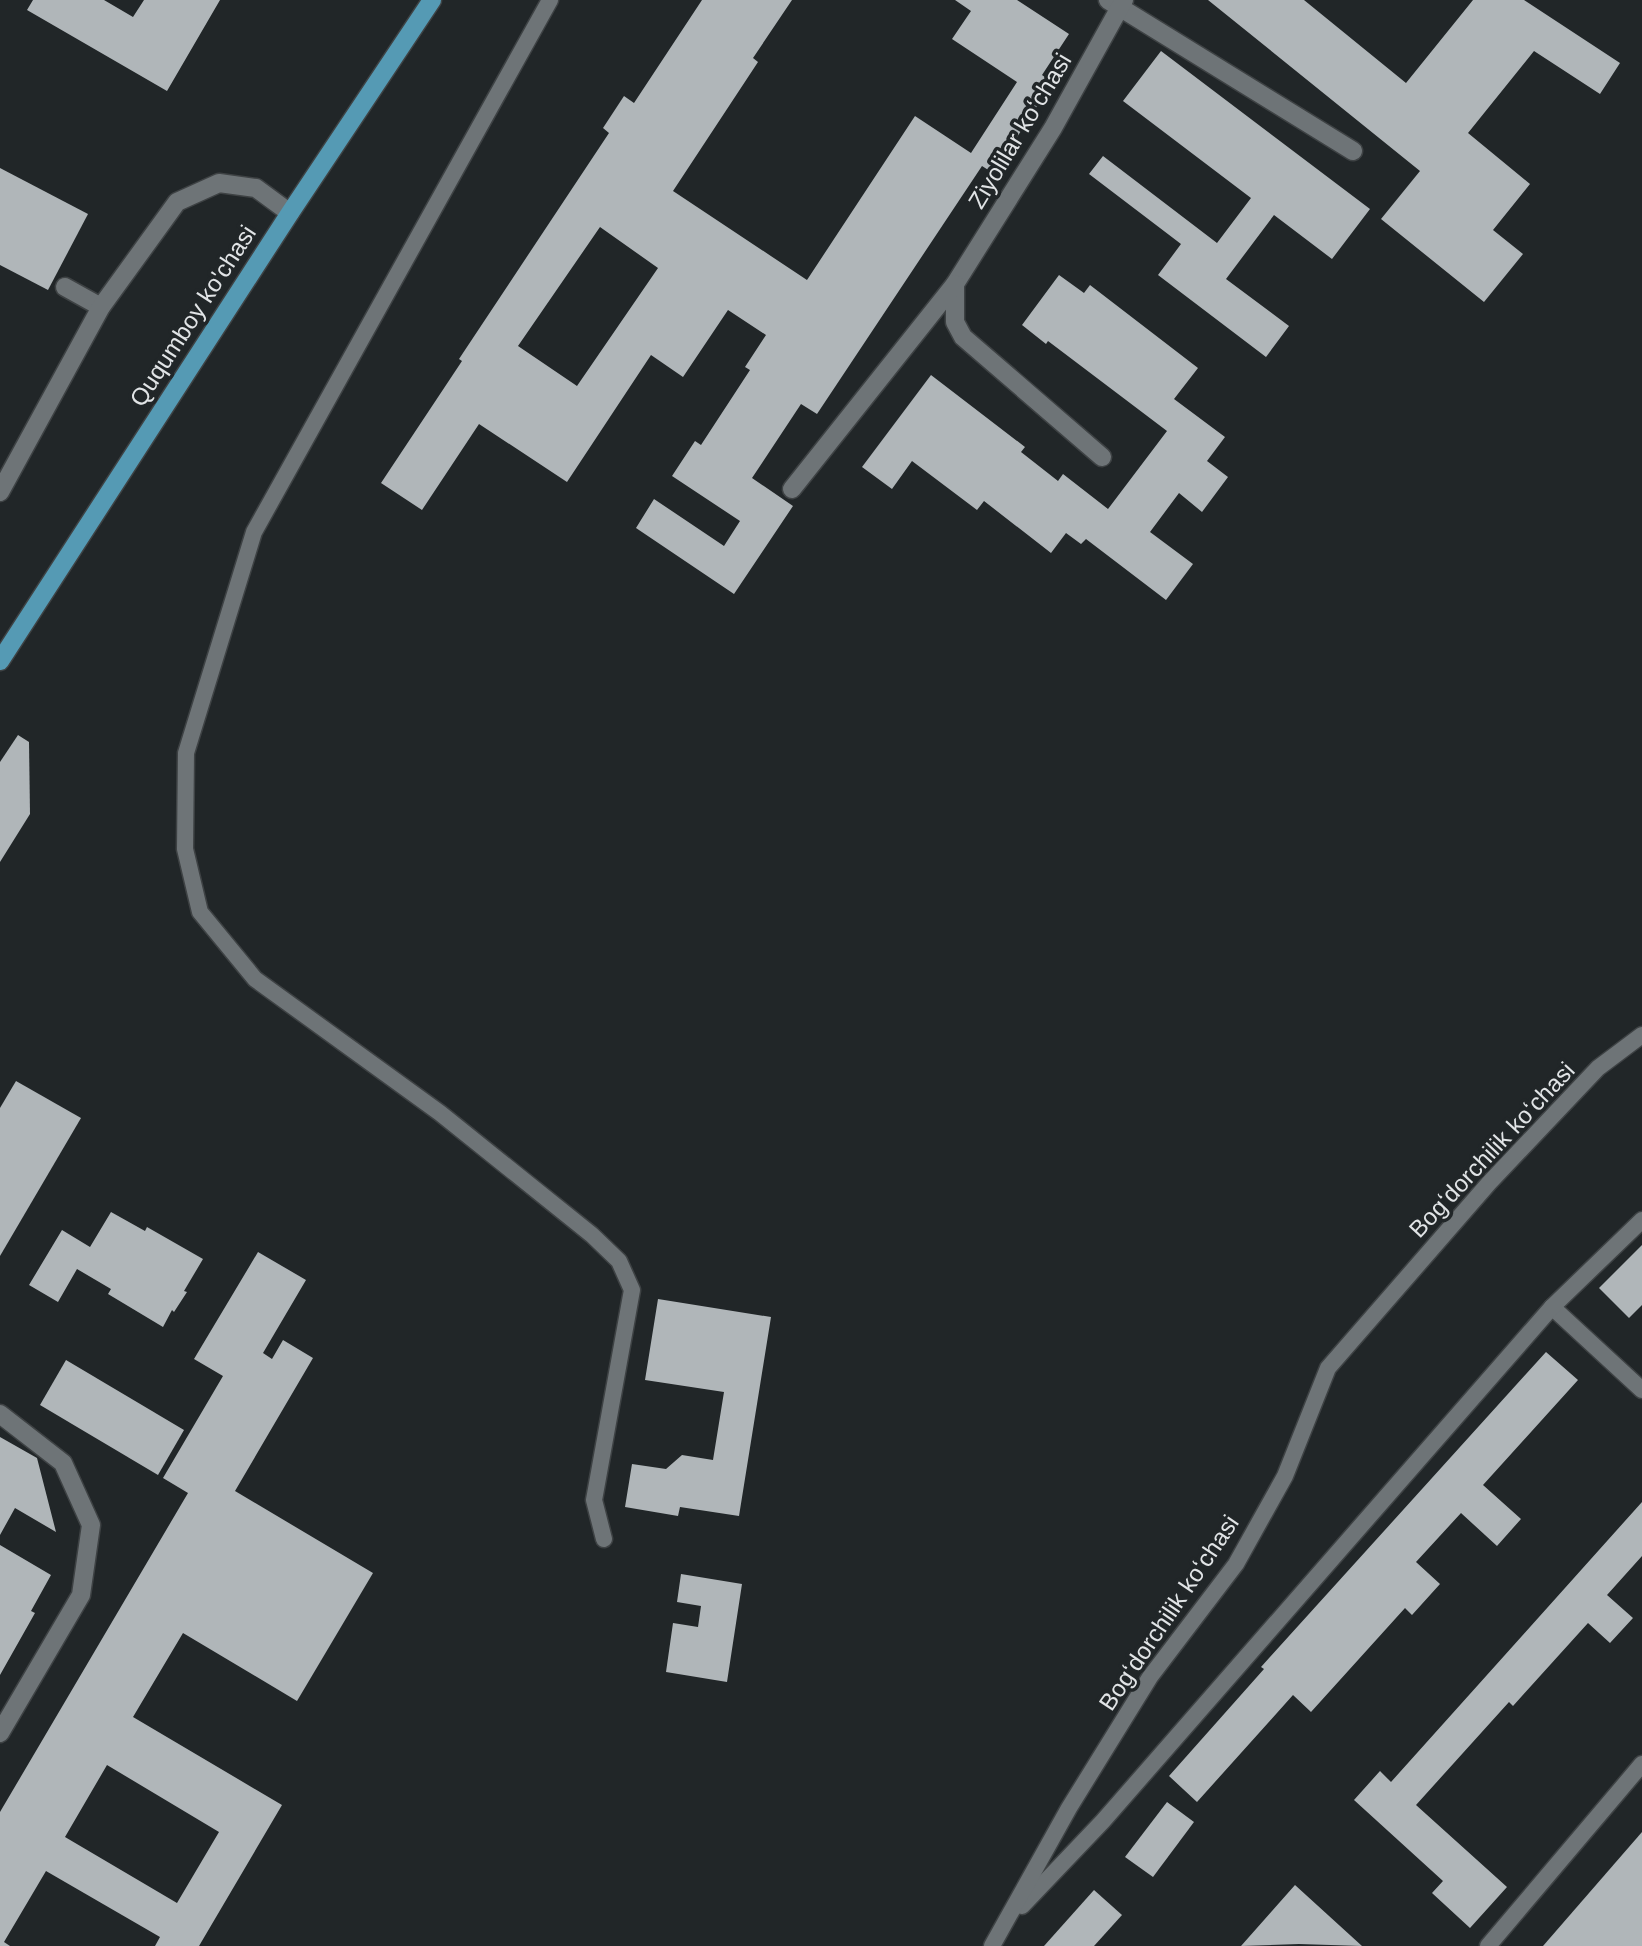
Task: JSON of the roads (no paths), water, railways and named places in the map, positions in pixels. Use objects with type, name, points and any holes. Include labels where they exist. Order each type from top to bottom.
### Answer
[{"type":"main road","name":"Ququmboy ko'chasi","points":[[0,661],[290,213],[432,0]]},
{"type":"street","points":[[1117,2],[1353,151]]},
{"type":"street","name":"Ziyolilar koʻchasi","points":[[792,489],[955,284],[1052,128],[1117,2]]},
{"type":"street","points":[[0,492],[101,307],[177,202],[219,183],[256,188],[290,213]]},
{"type":"street","points":[[955,284],[955,322],[963,337],[1102,457]]},
{"type":"street","points":[[65,287],[101,307]]},
{"type":"street","points":[[0,1414],[63,1462],[91,1525],[81,1595],[0,1733]]},
{"type":"lane","points":[[550,0],[254,533],[186,754],[185,849],[200,912],[255,979],[440,1113],[619,1261],[632,1290],[594,1500],[604,1539]]},
{"type":"lane","name":"Bogʻdorchilik koʻchasi","points":[[992,1946],[1069,1808],[1150,1677],[1236,1564],[1285,1476],[1328,1367],[1489,1183],[1598,1068],[1642,1035]]},
{"type":"lane","points":[[1006,1923],[1103,1821],[1552,1307],[1642,1220]]},
{"type":"lane","points":[[1552,1307],[1642,1390]]},
{"type":"lane","points":[[1488,1946],[1642,1764]]}]
